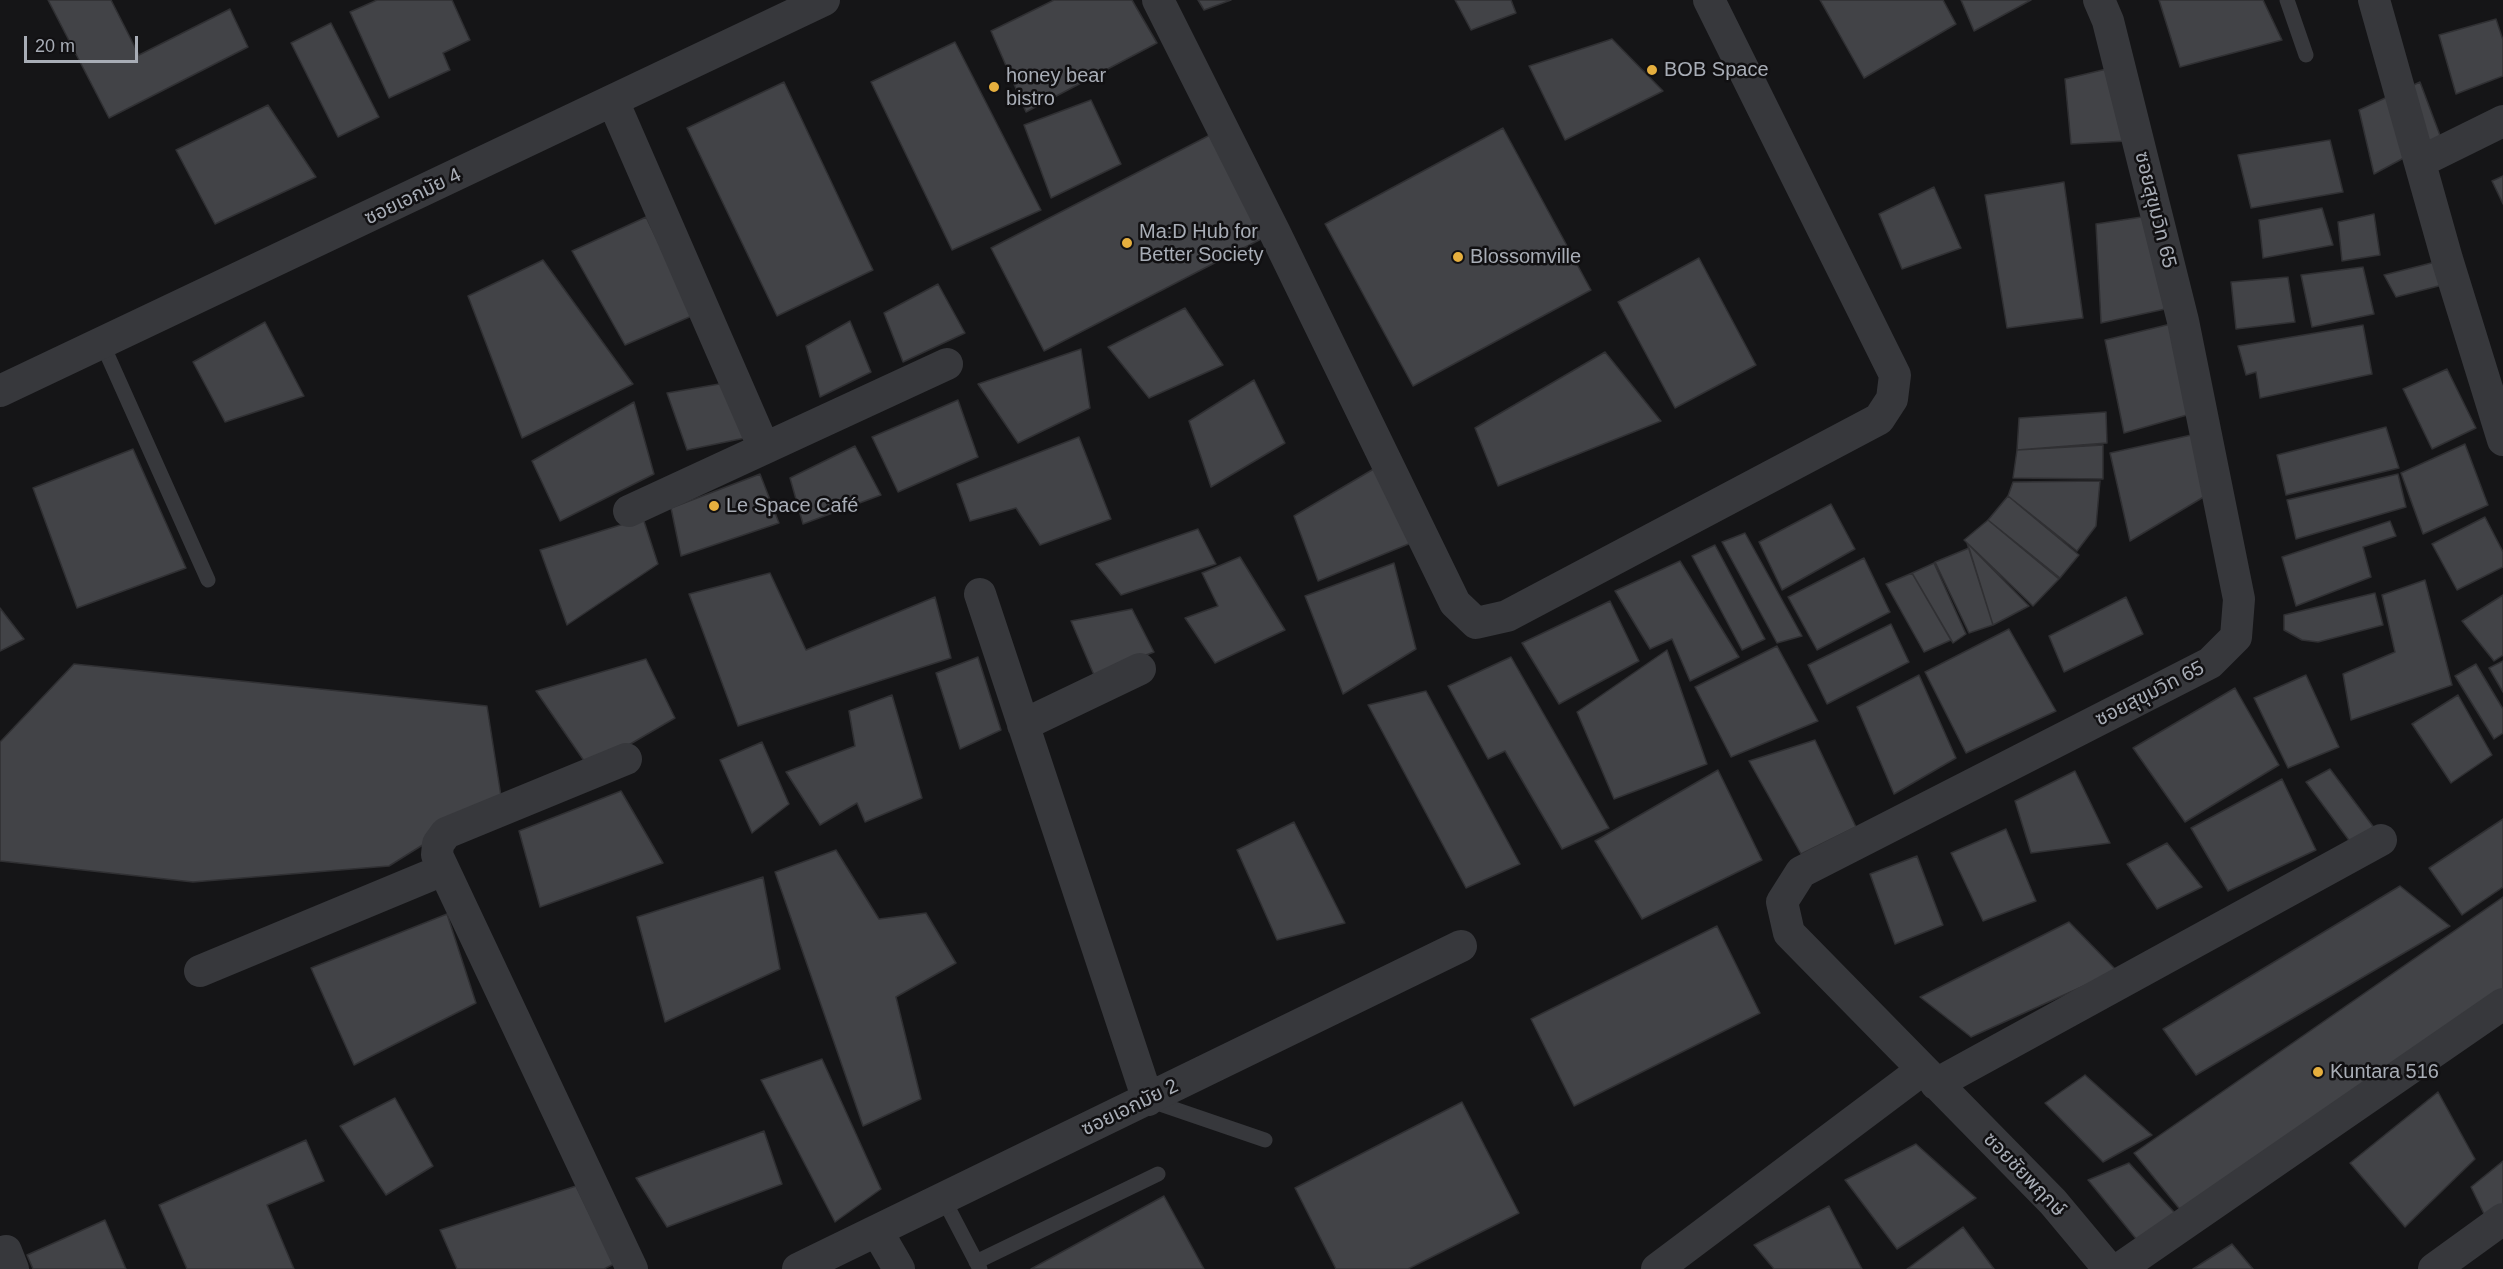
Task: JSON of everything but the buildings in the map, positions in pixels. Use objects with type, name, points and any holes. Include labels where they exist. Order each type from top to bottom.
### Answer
[{"type":"street","name":"ซอยเอกมัย 4","points":[[0,391],[824,0]]},
{"type":"street","points":[[1158,0],[1275,233],[1455,603],[1476,623],[1507,616],[1879,419],[1892,399],[1895,375],[1709,0]]},
{"type":"street","name":"ซอยสุขุมวิท 65","points":[[1929,1077],[1790,933],[1782,902],[1801,872],[2210,663],[2236,637],[2238,599],[2183,321],[2108,21],[2098,0]]},
{"type":"street","points":[[2374,0],[2420,162],[2496,394],[2503,440]]},
{"type":"street","points":[[613,101],[764,448]]},
{"type":"street","points":[[2420,162],[2503,121]]},
{"type":"street","points":[[629,511],[947,364]]},
{"type":"street","points":[[980,594],[1148,1100]]},
{"type":"street","points":[[1023,725],[1140,669]]},
{"type":"street","points":[[626,759],[446,833],[438,843],[437,855],[632,1269]]},
{"type":"street","points":[[1658,1269],[1929,1077],[2381,840]]},
{"type":"street","points":[[200,971],[443,870]]},
{"type":"street","name":"ซอยเอกมัย 2","points":[[798,1269],[1461,946]]},
{"type":"street","points":[[2119,1269],[2503,1004]]},
{"type":"street","name":"ซอยชัยพฤกษ์","points":[[1929,1077],[2053,1202],[2109,1269]]},
{"type":"street","points":[[2434,1269],[2503,1219]]},
{"type":"street","points":[[877,1231],[899,1269]]},
{"type":"lane","points":[[2287,0],[2306,54]]},
{"type":"lane","points":[[102,343],[208,580]]},
{"type":"lane","points":[[1148,1100],[1265,1140]]},
{"type":"lane","points":[[944,1198],[978,1265],[1158,1174]]},
{"type":"place","name":"BOB Space","points":[[1652,70]]},
{"type":"place","name":"honey bear bistro","points":[[994,87]]},
{"type":"place","name":"Ma:D Hub for Better Society","points":[[1127,243]]},
{"type":"place","name":"Blossomville","points":[[1458,257]]},
{"type":"place","name":"Le Space Café","points":[[714,506]]},
{"type":"place","name":"Kuntara 516","points":[[2318,1072]]}]
